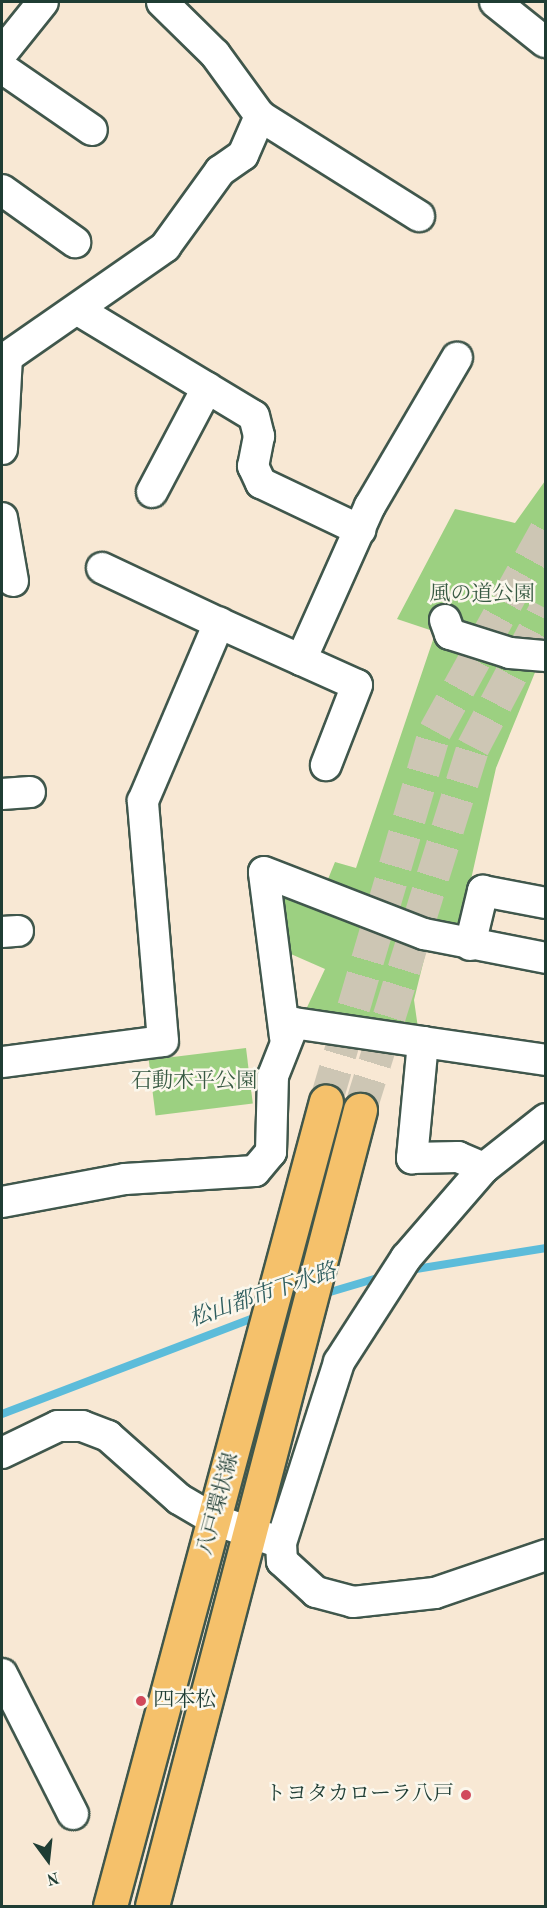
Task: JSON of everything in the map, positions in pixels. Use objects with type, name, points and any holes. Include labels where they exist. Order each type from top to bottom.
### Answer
[{"type":"main road","name":"八戸環状線","points":[[110,1906],[326,1101]]},
{"type":"main road","name":"八戸環状線","points":[[152,1906],[360,1110]]},
{"type":"street","points":[[2,53],[43,2]]},
{"type":"street","points":[[162,2],[214,54],[260,116],[419,216]]},
{"type":"street","points":[[495,2],[545,42]]},
{"type":"street","points":[[2,68],[92,130]]},
{"type":"street","points":[[2,449],[7,357],[78,310],[165,247],[220,171],[243,155],[260,116]]},
{"type":"street","points":[[2,190],[75,242]]},
{"type":"street","points":[[78,310],[254,416],[259,435],[253,466],[261,483],[360,530]]},
{"type":"street","points":[[301,660],[360,530],[457,358]]},
{"type":"street","points":[[152,492],[207,388]]},
{"type":"street","points":[[2,518],[13,581]]},
{"type":"street","points":[[102,568],[357,685],[326,765]]},
{"type":"street","points":[[445,620],[450,634],[510,653],[546,656]]},
{"type":"street","points":[[2,1062],[163,1041],[143,801],[219,623]]},
{"type":"street","points":[[285,1037],[264,872],[424,934],[470,945],[546,958]]},
{"type":"street","points":[[470,945],[483,891],[546,903]]},
{"type":"street","points":[[2,1202],[125,1179],[255,1171],[271,1152],[273,1076],[285,1037],[294,1023],[546,1060]]},
{"type":"street","points":[[423,1041],[412,1158],[458,1157],[484,1168]]},
{"type":"street","points":[[546,1119],[484,1168],[406,1258],[339,1362],[281,1543],[282,1561],[316,1592],[353,1602],[435,1593],[546,1555]]},
{"type":"street","points":[[2,1453],[58,1426],[82,1426],[108,1436],[179,1499],[215,1520],[281,1543]]},
{"type":"street","points":[[2,1674],[73,1814]]},
{"type":"green space","name":"風の道公園","points":[[545,481],[545,648],[496,768],[459,933],[432,927],[414,1000],[419,1035],[302,1018],[325,969],[284,951],[276,909],[290,892],[319,901],[335,862],[356,868],[434,637],[430,630],[397,619],[455,509],[515,523]]},
{"type":"green space","name":"石動木平公園","points":[[246,1048],[253,1104],[156,1116],[149,1060]]},
{"type":"waterway","name":"松山都市下水路","points":[[410,1270],[546,1248]]},
{"type":"waterway","name":"松山都市下水路","points":[[320,1295],[384,1276]]},
{"type":"waterway","name":"松山都市下水路","points":[[2,1414],[258,1316]]},
{"type":"tunnel","points":[[326,1101],[435,731],[546,530]]},
{"type":"tunnel","points":[[360,1110],[473,747],[546,608]]},
{"type":"place","name":"四本松","points":[[141,1701]]},
{"type":"place","name":"トヨタカローラ八戸","points":[[466,1795]]}]
